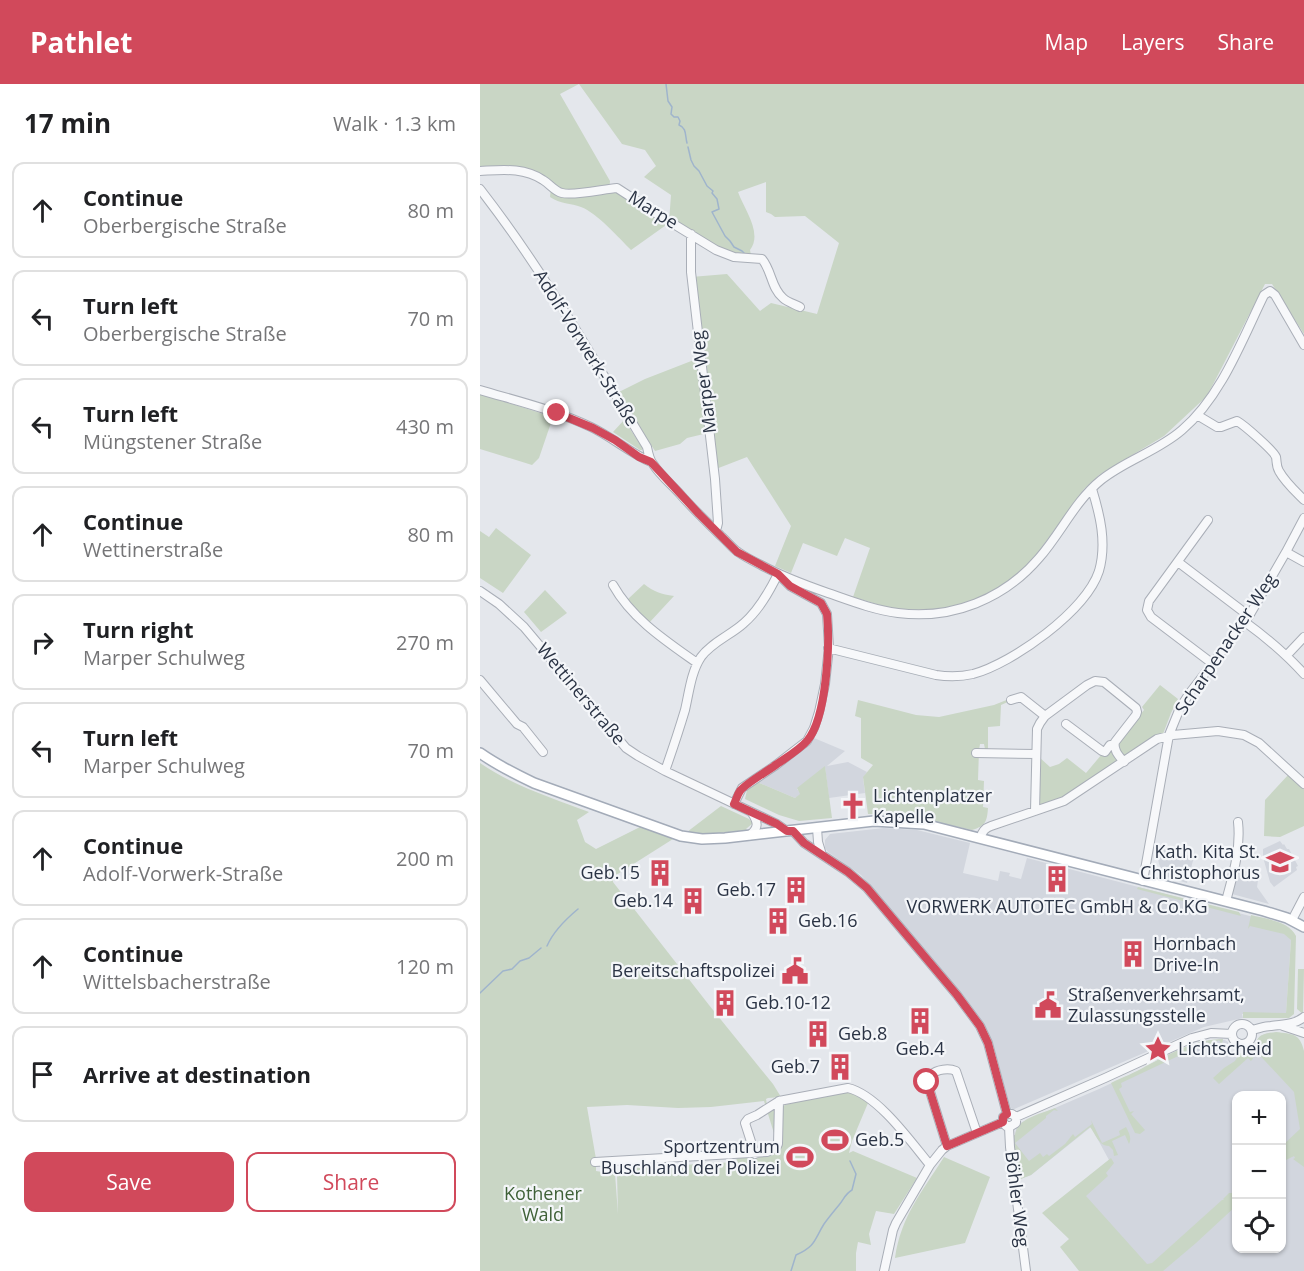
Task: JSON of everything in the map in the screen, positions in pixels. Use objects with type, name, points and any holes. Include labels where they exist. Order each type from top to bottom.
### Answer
[{"type":"main road","points":[[480,753],[496,764],[534,783],[680,836],[702,839],[750,836],[874,821],[924,824],[1276,914],[1304,927]]},
{"type":"street","name":"Marpe","points":[[480,171],[514,170],[530,173],[563,194],[617,188],[726,254],[734,257],[762,259],[782,298],[800,307]]},
{"type":"street","name":"Adolf-Vorwerk-Straße","points":[[480,189],[525,250],[556,298],[647,447],[651,462],[691,506],[737,552],[778,574],[860,604],[896,613],[924,614],[952,611],[982,602],[1006,589],[1020,577],[1039,558],[1088,492],[1100,481],[1162,444],[1182,430],[1197,415],[1215,391],[1264,295],[1270,291],[1275,294],[1304,345]]},
{"type":"street","name":"Marper Weg","points":[[691,234],[691,272],[715,478],[718,523],[715,530]]},
{"type":"street","points":[[480,390],[574,419],[651,462]]},
{"type":"street","points":[[1197,415],[1217,427],[1237,421],[1261,440],[1274,454],[1277,468],[1286,482],[1304,500]]},
{"type":"street","points":[[828,648],[949,677],[975,673],[1021,650],[1048,632],[1066,616],[1093,585],[1099,570],[1102,545],[1100,516],[1092,489]]},
{"type":"street","name":"Scharpenacker Weg","points":[[1143,880],[1169,735],[1180,708],[1247,619],[1287,552],[1304,518]]},
{"type":"street","points":[[1208,520],[1149,601],[1148,614],[1213,664]]},
{"type":"street","points":[[1287,552],[1304,562]]},
{"type":"street","points":[[1178,562],[1247,619],[1287,655],[1304,675]]},
{"type":"street","points":[[665,771],[683,717],[697,663],[710,647],[739,628],[752,615],[778,574],[790,586],[821,603],[825,608],[828,648],[825,684],[814,728],[807,741],[742,789],[734,804]]},
{"type":"street","points":[[613,585],[625,603],[641,620],[697,663]]},
{"type":"street","name":"Wettinerstraße","points":[[480,591],[499,604],[524,627],[626,748],[665,771],[790,831],[867,888],[957,995],[980,1026],[988,1043],[1007,1114]]},
{"type":"street","points":[[1287,655],[1304,637]]},
{"type":"street","points":[[480,680],[543,752]]},
{"type":"street","points":[[1035,811],[1037,729],[1045,716],[1095,681],[1104,682],[1136,708],[1137,712],[1114,745],[1105,752],[1066,724]]},
{"type":"street","points":[[1011,700],[1021,697],[1045,716]]},
{"type":"street","points":[[981,837],[985,828],[1065,801],[1157,739],[1169,735],[1218,731],[1244,735],[1259,743],[1304,784]]},
{"type":"street","points":[[1114,745],[1124,762]]},
{"type":"street","points":[[980,750],[1036,753]]},
{"type":"street","points":[[750,836],[757,826],[756,819],[751,812]]},
{"type":"street","points":[[1226,901],[1238,851],[1240,835],[1238,822]]},
{"type":"street","points":[[817,828],[822,855]]},
{"type":"street","points":[[1292,920],[1304,897]]},
{"type":"street","points":[[1251,1030],[1297,1022],[1304,1017]]},
{"type":"street","points":[[1246,1025],[1251,1030],[1250,1039],[1245,1043],[1234,1041],[1232,1034],[1236,1026],[1246,1025]]},
{"type":"street","points":[[1281,1025],[1304,1033]]},
{"type":"street","points":[[1016,1117],[1192,1038],[1210,1033],[1232,1034]]},
{"type":"street","points":[[947,1146],[928,1085],[928,1078],[931,1075],[948,1068],[956,1071],[977,1133]]},
{"type":"street","points":[[755,1154],[745,1123],[748,1119],[778,1101],[848,1088],[868,1098],[888,1116],[930,1165]]},
{"type":"street","points":[[595,1162],[767,1152],[776,1148],[778,1144],[778,1101]]},
{"type":"street","points":[[1006,1124],[1003,1117],[1007,1114],[1016,1117]]},
{"type":"street","points":[[884,1271],[896,1223],[937,1156],[947,1146],[977,1133],[1006,1124],[1015,1124],[1016,1117]]},
{"type":"street","name":"Böhler Weg","points":[[1006,1124],[1026,1271]]},
{"type":"shaded area","points":[[814,738],[845,751],[827,766],[848,762],[867,772],[863,778],[865,793],[829,798],[825,767],[797,789],[801,794],[795,798],[757,782]]},
{"type":"shaded area","points":[[884,828],[917,830],[970,843],[963,873],[998,881],[1000,871],[1021,879],[1027,858],[1284,925],[1291,940],[1286,1013],[1242,1014],[1243,1018],[1204,1027],[1012,1110],[993,1043],[980,1018],[861,875],[825,848],[825,840],[830,834]]},
{"type":"shaded area","name":"Kath. Kita St. Christophorus","points":[[1280,841],[1289,849],[1298,866],[1297,870],[1274,887],[1270,882],[1263,849]]},
{"type":"shaded area","points":[[1156,847],[1194,857],[1187,883],[1164,876]]},
{"type":"shaded area","points":[[1237,869],[1257,874],[1257,887],[1269,904],[1232,894]]},
{"type":"shaded area","points":[[1268,1033],[1304,1090],[1304,1271],[1152,1271],[1071,1191],[1109,1160],[1091,1127],[1031,1175],[1018,1180],[1013,1135],[1020,1123],[1194,1044],[1225,1040],[1228,1042],[1228,1050],[1240,1054],[1255,1045],[1260,1036]]},
{"type":"green space","points":[[480,84],[579,84],[1304,84],[1304,334],[1272,284],[1265,284],[1207,396],[1164,436],[1099,475],[1084,489],[1026,567],[1010,580],[977,600],[954,607],[927,611],[890,608],[853,597],[870,548],[845,538],[837,556],[803,543],[791,573],[775,566],[791,526],[747,457],[716,469],[712,432],[687,438],[680,444],[655,451],[617,393],[645,379],[699,358],[691,277],[727,274],[760,311],[771,303],[817,314],[839,243],[805,216],[775,217],[766,212],[766,182],[738,192],[751,221],[754,236],[751,255],[734,255],[669,223],[631,250],[608,226],[587,210],[550,197],[551,188],[524,174],[485,173],[480,175]],"holes":[[[579,84],[622,144],[645,150],[656,166],[644,177],[671,195],[669,222],[618,191],[609,191],[610,181],[560,94]]]},
{"type":"green space","points":[[480,394],[553,417],[539,458],[532,465],[480,449]]},
{"type":"green space","points":[[624,420],[642,447],[642,450],[613,432]]},
{"type":"green space","points":[[496,528],[531,555],[503,593],[480,578],[480,531],[489,537]]},
{"type":"green space","points":[[644,584],[658,592],[674,596],[649,623],[627,600]]},
{"type":"green space","points":[[545,590],[567,613],[541,632],[524,612]]},
{"type":"green space","points":[[1160,685],[1178,699],[1163,734],[1124,758],[1118,749],[1117,742],[1144,710],[1142,707]]},
{"type":"green space","points":[[1009,699],[1010,701],[1001,705],[1000,726],[988,727],[988,750],[985,749],[984,744],[980,744],[978,780],[984,781],[983,807],[988,808],[983,825],[972,830],[908,815],[868,814],[863,777],[873,765],[861,758],[861,718],[855,716],[858,700],[916,715],[939,717],[994,705]]},
{"type":"green space","points":[[1111,747],[1120,761],[1066,797],[1038,804],[1039,757],[1050,767],[1067,758],[1086,773]]},
{"type":"green space","name":"Kothener Wald","points":[[480,763],[519,785],[589,812],[577,820],[585,842],[596,849],[640,827],[673,839],[613,877],[613,882],[781,1097],[766,1099],[768,1111],[777,1109],[777,1143],[764,1101],[711,1107],[627,1105],[587,1107],[596,1171],[615,1174],[618,1214],[617,1173],[627,1164],[628,1168],[736,1162],[737,1158],[768,1153],[780,1144],[780,1107],[839,1093],[852,1093],[868,1103],[849,1153],[853,1151],[917,1178],[894,1214],[876,1211],[869,1234],[871,1245],[858,1242],[856,1271],[480,1271]]},
{"type":"green space","points":[[825,766],[832,818],[799,821],[779,815],[745,799],[747,790],[757,782],[795,798],[800,794],[797,788]]},
{"type":"green space","points":[[1289,774],[1304,787],[1304,826],[1280,837],[1264,836],[1265,800]]},
{"type":"green space","points":[[721,806],[753,823],[747,830],[711,834],[687,832]]},
{"type":"green space","points":[[1138,887],[1239,912],[1241,916],[1137,889]]},
{"type":"green space","points":[[1251,915],[1283,924],[1296,936],[1294,1014],[1289,1018],[1243,1018],[1243,1012],[1286,1013],[1291,940],[1284,934],[1250,926],[1248,929]]},
{"type":"green space","points":[[1298,969],[1304,969],[1303,1014],[1297,1009]]},
{"type":"green space","points":[[1276,1032],[1294,1036],[1300,1041],[1304,1051],[1304,1167],[1293,1159],[1294,1156],[1286,1160],[1286,1142],[1300,1129],[1294,1092],[1252,1047],[1265,1034]]},
{"type":"green space","points":[[1223,1039],[1222,1045],[1219,1040],[1210,1045],[1208,1042],[1121,1083],[1122,1087],[1119,1089],[1130,1112],[1134,1111],[1131,1114],[1145,1130],[1140,1134],[1135,1133],[1111,1083],[1183,1048],[1203,1042]]},
{"type":"green space","points":[[1248,1050],[1254,1057],[1251,1061],[1248,1058],[1219,1084],[1213,1078],[1235,1061],[1239,1054]]},
{"type":"green space","points":[[1055,1108],[1058,1111],[1054,1110],[1015,1143],[1029,1161],[1040,1153],[1043,1157],[1047,1154],[1049,1156],[1065,1144],[1073,1134],[1075,1137],[1092,1124],[1091,1120],[1102,1143],[1120,1135],[1119,1131],[1126,1127],[1130,1142],[1129,1144],[1125,1135],[1112,1141],[1118,1155],[1114,1156],[1113,1150],[1100,1142],[1090,1127],[1031,1175],[1018,1180],[1013,1156],[1013,1135],[1020,1124]]},
{"type":"green space","points":[[944,1157],[990,1177],[965,1243],[895,1258],[907,1217]]},
{"type":"green space","points":[[1111,1158],[1114,1163],[1106,1173],[1108,1176],[1086,1196],[1147,1264],[1152,1263],[1224,1200],[1229,1193],[1232,1193],[1232,1210],[1163,1271],[1079,1271],[1060,1247],[1069,1239],[1042,1213]]},
{"type":"waterway","points":[[666,84],[668,101],[672,107],[671,114],[678,117],[679,125],[685,130],[687,143]]},
{"type":"waterway","points":[[688,147],[694,166],[717,199],[719,209],[712,212],[725,236],[734,247],[744,253]]},
{"type":"waterway","points":[[547,946],[560,926],[578,909]]},
{"type":"waterway","points":[[480,993],[503,971],[512,969],[541,948]]},
{"type":"waterway","points":[[791,1271],[796,1255],[811,1245],[826,1221],[852,1190],[856,1174],[850,1161]]},
{"type":"place","name":"Lichtenplatzer Kapelle","points":[[853,806]]},
{"type":"place","name":"Kath. Kita St. Christophorus","points":[[1280,862]]},
{"type":"place","name":"Geb.15","points":[[660,873]]},
{"type":"place","name":"VORWERK AUTOTEC GmbH & Co.KG","points":[[1057,879]]},
{"type":"place","name":"Geb.17","points":[[796,890]]},
{"type":"place","name":"Geb.14","points":[[693,901]]},
{"type":"place","name":"Geb.16","points":[[778,921]]},
{"type":"place","name":"Hornbach Drive-In","points":[[1133,954]]},
{"type":"place","name":"Bereitschaftspolizei","points":[[795,971]]},
{"type":"place","name":"Geb.10-12","points":[[725,1003]]},
{"type":"place","name":"Straßenverkehrsamt, Zulassungsstelle","points":[[1048,1005]]},
{"type":"place","name":"Geb.4","points":[[920,1021]]},
{"type":"place","name":"Geb.8","points":[[818,1034]]},
{"type":"place","name":"Lichtscheid","points":[[1158,1049]]},
{"type":"place","name":"Geb.7","points":[[840,1067]]},
{"type":"place","name":"Geb.5","points":[[835,1140]]},
{"type":"place","name":"Sportzentrum Buschland der Polizei","points":[[800,1157]]},
{"type":"route","points":[[557,413],[593,428],[651,462],[737,552],[778,574],[790,586],[821,603],[825,608],[829,632],[825,684],[814,728],[807,741],[740,791],[734,804],[787,831],[793,831],[804,843],[848,872],[867,888],[957,995],[980,1026],[988,1043],[1007,1114],[1003,1117],[1003,1122],[947,1146],[927,1082]]}]
